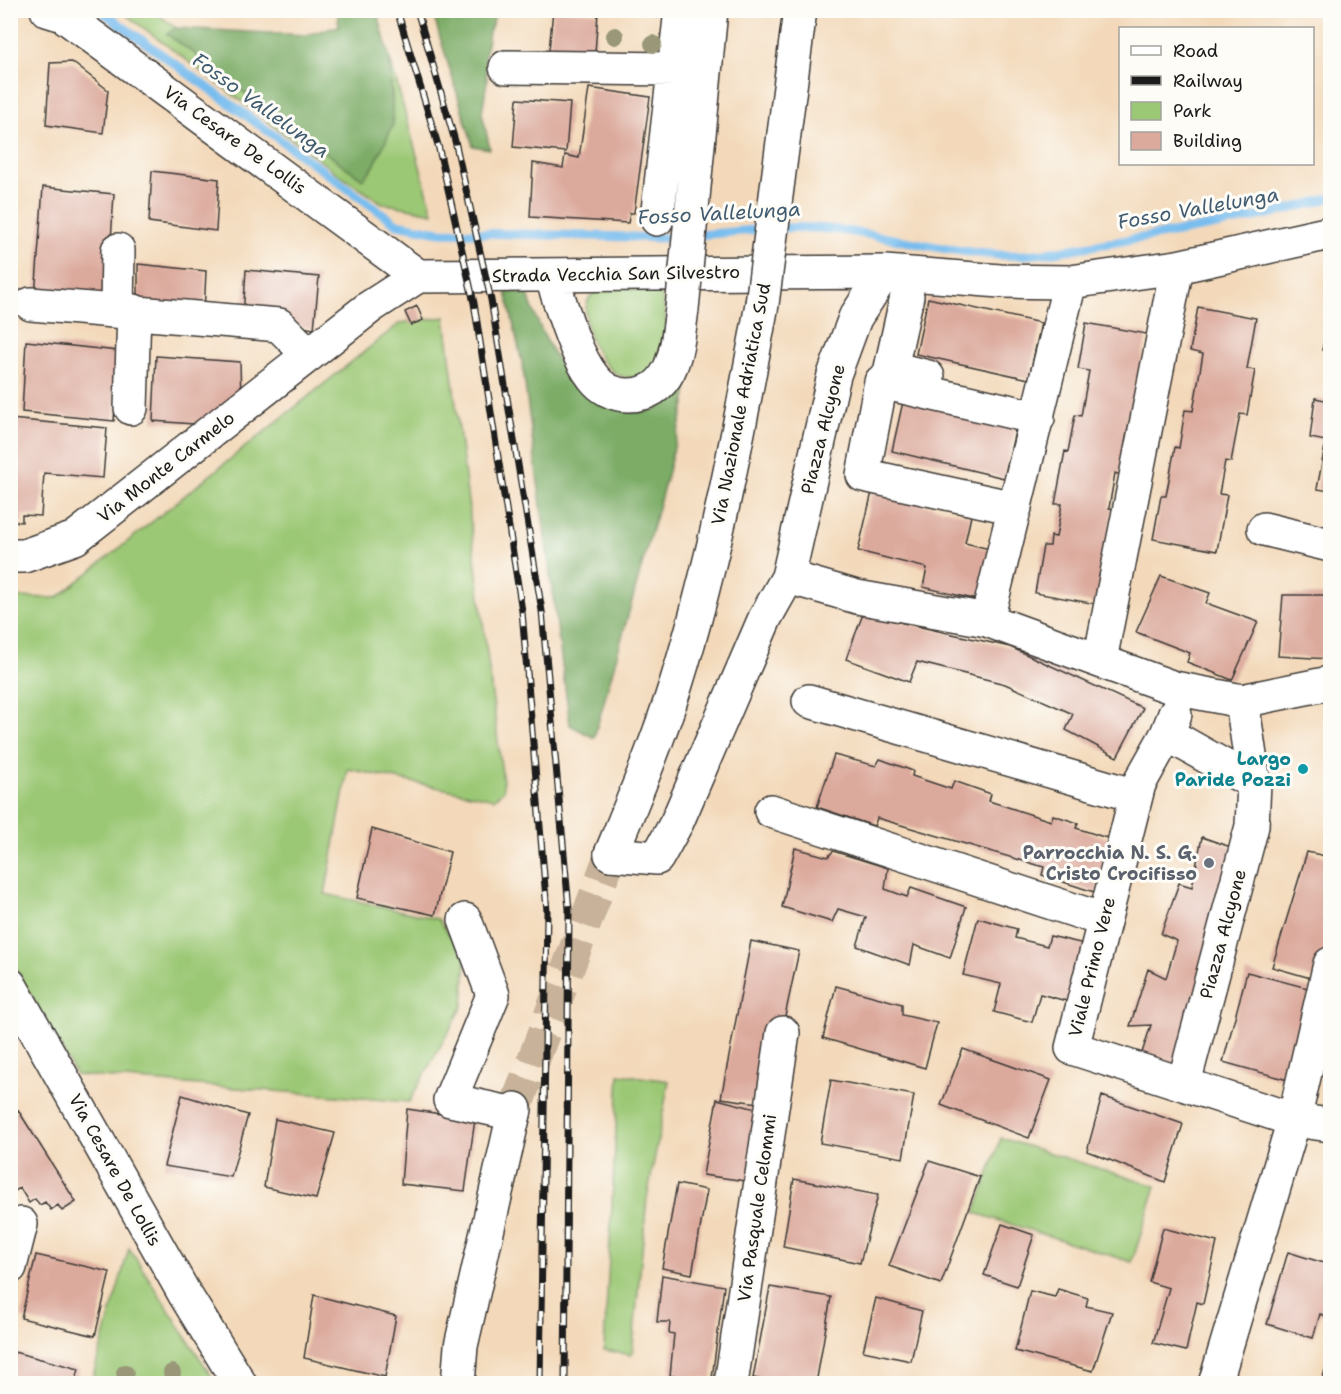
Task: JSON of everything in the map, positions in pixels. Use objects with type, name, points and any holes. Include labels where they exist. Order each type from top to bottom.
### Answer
[{"type":"street","name":"Via Cesare De Lollis","points":[[47,10],[63,15],[418,276]]},
{"type":"street","points":[[657,219],[681,10]]},
{"type":"street","points":[[551,275],[586,367],[603,386],[620,394],[645,392],[666,377],[675,357],[682,309],[711,10]]},
{"type":"street","name":"Via Nazionale Adriatica Sud","points":[[657,858],[611,854],[675,686],[694,622],[733,469],[762,304],[800,10]]},
{"type":"street","points":[[506,67],[674,69]]},
{"type":"street","points":[[885,272],[1000,281],[1070,282],[1177,267],[1330,233]]},
{"type":"street","points":[[118,250],[126,311],[131,408]]},
{"type":"street","points":[[1100,660],[1177,267]]},
{"type":"street","name":"Strada Vecchia San Silvestro","points":[[418,276],[885,272]]},
{"type":"street","name":"Piazza Alcyone","points":[[657,858],[677,822],[765,618],[788,577],[834,375],[855,318],[885,272]]},
{"type":"street","name":"Via Monte Carmelo","points":[[10,556],[24,556],[75,538],[370,307],[418,276]]},
{"type":"street","points":[[987,620],[1070,282]]},
{"type":"street","points":[[907,296],[891,368],[1039,411]]},
{"type":"street","points":[[30,304],[279,326],[309,355]]},
{"type":"street","points":[[1016,508],[863,475],[881,382],[1039,411]]},
{"type":"street","points":[[1264,529],[1330,545]]},
{"type":"street","points":[[788,577],[857,597],[987,620],[1174,688],[1242,700],[1330,683]]},
{"type":"street","points":[[1174,688],[1175,717],[1167,734],[1254,783]]},
{"type":"street","name":"Piazza Alcyone","points":[[1184,1083],[1252,826],[1254,783],[1242,700]]},
{"type":"street","points":[[809,701],[1136,796]]},
{"type":"street","name":"Viale Primo Vere","points":[[1167,734],[1139,784],[1071,1048],[1294,1120]]},
{"type":"street","points":[[771,811],[1104,920]]},
{"type":"street","points":[[454,1383],[515,1112],[450,1100],[493,995],[465,920]]},
{"type":"street","points":[[1215,1383],[1294,1120],[1330,964]]},
{"type":"street","name":"Via Cesare De Lollis","points":[[10,985],[184,1293],[240,1383]]},
{"type":"street","name":"Via Pasquale Celommi","points":[[731,1383],[783,1033]]},
{"type":"street","points":[[1294,1120],[1330,1125]]},
{"type":"street","points":[[10,1267],[21,1224]]},
{"type":"street","name":"Via Cesare De Lollis","points":[[222,1353],[246,1383]]},
{"type":"green space","points":[[121,11],[154,11],[176,28],[168,35],[209,64],[276,118],[363,179],[393,125],[390,59],[433,213],[382,203],[342,177]]},
{"type":"green space","points":[[337,11],[377,11],[390,59],[393,125],[374,166],[363,179],[276,118],[209,64],[167,34],[176,28],[306,35],[339,26]]},
{"type":"green space","points":[[432,11],[497,11],[489,32],[485,56],[487,81],[482,113],[490,149],[473,146]]},
{"type":"green space","points":[[627,285],[658,285],[665,312],[666,341],[660,357],[644,374],[627,378],[612,371],[600,357],[591,339],[586,320],[587,303],[595,292]]},
{"type":"green space","points":[[506,292],[527,292],[551,350],[563,368],[576,384],[592,397],[610,407],[631,412],[658,409],[688,377],[685,404],[666,479],[594,738],[570,725],[522,362]]},
{"type":"green space","points":[[445,317],[504,790],[494,799],[348,769],[325,894],[438,919],[466,958],[463,1006],[409,1102],[76,1075],[11,959],[10,597],[57,598],[400,323]]},
{"type":"green space","points":[[619,1074],[669,1081],[647,1198],[632,1355],[604,1350]]},
{"type":"green space","points":[[1001,1138],[1156,1186],[1132,1262],[975,1213]]},
{"type":"green space","points":[[129,1248],[216,1383],[91,1383]]},
{"type":"building","points":[[553,10],[598,13],[594,66],[548,61]]},
{"type":"building","points":[[72,62],[108,90],[103,133],[46,125],[50,63]]},
{"type":"building","points":[[589,88],[650,97],[634,213],[630,213],[628,223],[530,217],[533,163],[563,168],[565,155],[579,158]]},
{"type":"building","points":[[517,99],[570,103],[566,152],[513,147]]},
{"type":"building","points":[[152,171],[219,179],[216,231],[149,222]]},
{"type":"building","points":[[43,187],[114,194],[107,304],[35,297]]},
{"type":"building","points":[[138,264],[206,271],[204,314],[138,307]]},
{"type":"building","points":[[246,270],[319,277],[314,329],[243,317]]},
{"type":"building","points":[[928,298],[1041,323],[1029,379],[916,354]]},
{"type":"building","points":[[417,306],[423,320],[411,325],[405,312]]},
{"type":"building","points":[[1198,307],[1256,318],[1247,369],[1255,370],[1247,415],[1240,414],[1231,462],[1225,461],[1219,494],[1227,495],[1217,551],[1153,539],[1161,496],[1166,496],[1175,447],[1179,448],[1185,410],[1193,411],[1203,354],[1190,351]]},
{"type":"building","points":[[1330,317],[1330,352],[1322,350]]},
{"type":"building","points":[[1086,323],[1147,334],[1137,385],[1134,427],[1129,426],[1120,475],[1115,473],[1109,508],[1113,509],[1096,604],[1035,593],[1043,546],[1050,546],[1051,536],[1056,537],[1062,504],[1055,504],[1065,451],[1068,452],[1075,415],[1081,416],[1089,371],[1078,369]]},
{"type":"building","points":[[26,341],[118,351],[114,421],[22,412]]},
{"type":"building","points":[[156,356],[240,362],[241,401],[207,425],[153,421]]},
{"type":"building","points":[[904,397],[1017,423],[1004,478],[892,451]]},
{"type":"building","points":[[1315,398],[1330,401],[1330,491],[1317,489],[1326,441],[1310,438]]},
{"type":"building","points":[[10,419],[107,428],[103,478],[44,473],[41,516],[22,515],[22,522],[10,521]]},
{"type":"building","points":[[872,492],[971,516],[965,543],[1002,552],[990,603],[923,587],[927,568],[858,551]]},
{"type":"building","points":[[1161,576],[1210,593],[1206,603],[1258,622],[1232,680],[1187,662],[1190,653],[1136,632]]},
{"type":"building","points":[[1283,595],[1330,595],[1330,659],[1278,656]]},
{"type":"building","points":[[863,614],[1010,647],[1143,708],[1117,757],[1066,730],[1073,714],[1005,684],[917,662],[909,682],[846,659]]},
{"type":"building","points":[[834,755],[876,766],[880,759],[913,771],[912,776],[951,789],[954,781],[991,794],[989,801],[1051,821],[1053,815],[1078,823],[1076,828],[1110,839],[1097,893],[1042,875],[1044,867],[877,818],[874,826],[817,807]]},
{"type":"building","points":[[372,829],[450,852],[435,915],[357,898]]},
{"type":"building","points":[[1202,837],[1239,850],[1174,1067],[1140,1059],[1151,1025],[1130,1026],[1148,969],[1166,978],[1177,941],[1161,934],[1179,883],[1192,887]]},
{"type":"building","points":[[795,848],[828,857],[833,851],[888,868],[885,889],[907,897],[911,888],[966,907],[950,958],[914,945],[910,965],[857,946],[866,917],[838,909],[832,922],[782,907]]},
{"type":"building","points":[[1307,852],[1330,857],[1330,939],[1321,981],[1272,967]]},
{"type":"building","points":[[978,918],[1017,929],[1015,938],[1047,946],[1050,936],[1093,946],[1078,1004],[1040,994],[1032,1022],[994,1012],[1001,984],[963,975]]},
{"type":"building","points":[[751,941],[799,951],[766,1104],[721,1098]]},
{"type":"building","points":[[1247,972],[1319,991],[1295,1082],[1223,1062]]},
{"type":"building","points":[[836,986],[902,1004],[902,1015],[937,1023],[925,1068],[823,1038]]},
{"type":"building","points":[[963,1049],[1051,1080],[1029,1138],[941,1105]]},
{"type":"building","points":[[831,1080],[914,1095],[903,1158],[820,1143]]},
{"type":"building","points":[[182,1095],[248,1115],[231,1177],[164,1166]]},
{"type":"building","points":[[1102,1096],[1183,1124],[1165,1182],[1087,1151]]},
{"type":"building","points":[[717,1099],[764,1111],[753,1182],[703,1175]]},
{"type":"building","points":[[407,1109],[475,1119],[465,1191],[401,1184]]},
{"type":"building","points":[[18,1110],[76,1202],[62,1211],[58,1205],[51,1210],[45,1202],[40,1205],[35,1199],[29,1203],[20,1188],[10,1194],[10,1114]]},
{"type":"building","points":[[275,1119],[335,1133],[316,1199],[264,1187]]},
{"type":"building","points":[[929,1161],[980,1177],[941,1284],[889,1266]]},
{"type":"building","points":[[794,1179],[878,1195],[860,1263],[783,1247]]},
{"type":"building","points":[[677,1184],[707,1190],[692,1274],[662,1268]]},
{"type":"building","points":[[1002,1224],[1034,1235],[1017,1286],[984,1275]]},
{"type":"building","points":[[1163,1228],[1217,1242],[1203,1304],[1197,1302],[1186,1351],[1153,1343],[1169,1288],[1149,1282]]},
{"type":"building","points":[[1288,1252],[1327,1264],[1330,1254],[1330,1317],[1320,1314],[1313,1338],[1267,1324]]},
{"type":"building","points":[[36,1255],[110,1272],[95,1336],[21,1318]]},
{"type":"building","points":[[662,1275],[724,1286],[712,1378],[670,1376],[674,1334],[669,1333],[670,1322],[657,1322]]},
{"type":"building","points":[[770,1287],[831,1297],[816,1384],[782,1384],[753,1378]]},
{"type":"building","points":[[1058,1289],[1088,1298],[1086,1306],[1112,1312],[1093,1371],[1015,1351],[1030,1291],[1055,1297]]},
{"type":"building","points":[[314,1295],[396,1316],[385,1377],[304,1358]]},
{"type":"building","points":[[876,1298],[922,1311],[911,1361],[863,1351]]},
{"type":"building","points":[[14,1352],[79,1369],[75,1384],[10,1384]]},
{"type":"building","points":[[1328,1360],[1330,1384],[1321,1384]]},
{"type":"waterway","name":"Fosso Vallelunga","points":[[100,10],[397,224],[439,232],[666,238],[765,229]]},
{"type":"waterway","name":"Fosso Vallelunga","points":[[779,228],[862,233],[972,252],[1025,255],[1218,225],[1330,198]]},
{"type":"tunnel","points":[[515,1109],[611,854]]},
{"type":"railway","points":[[397,10],[438,145],[474,303],[522,611],[547,911],[540,1384]]},
{"type":"railway","points":[[417,10],[455,141],[491,300],[542,611],[569,909],[565,1384]]},
{"type":"place","name":"Largo Paride Pozzi","points":[[1303,769]]},
{"type":"place","name":"Parrocchia N. S. G. Cristo Crocifisso","points":[[1209,863]]}]
